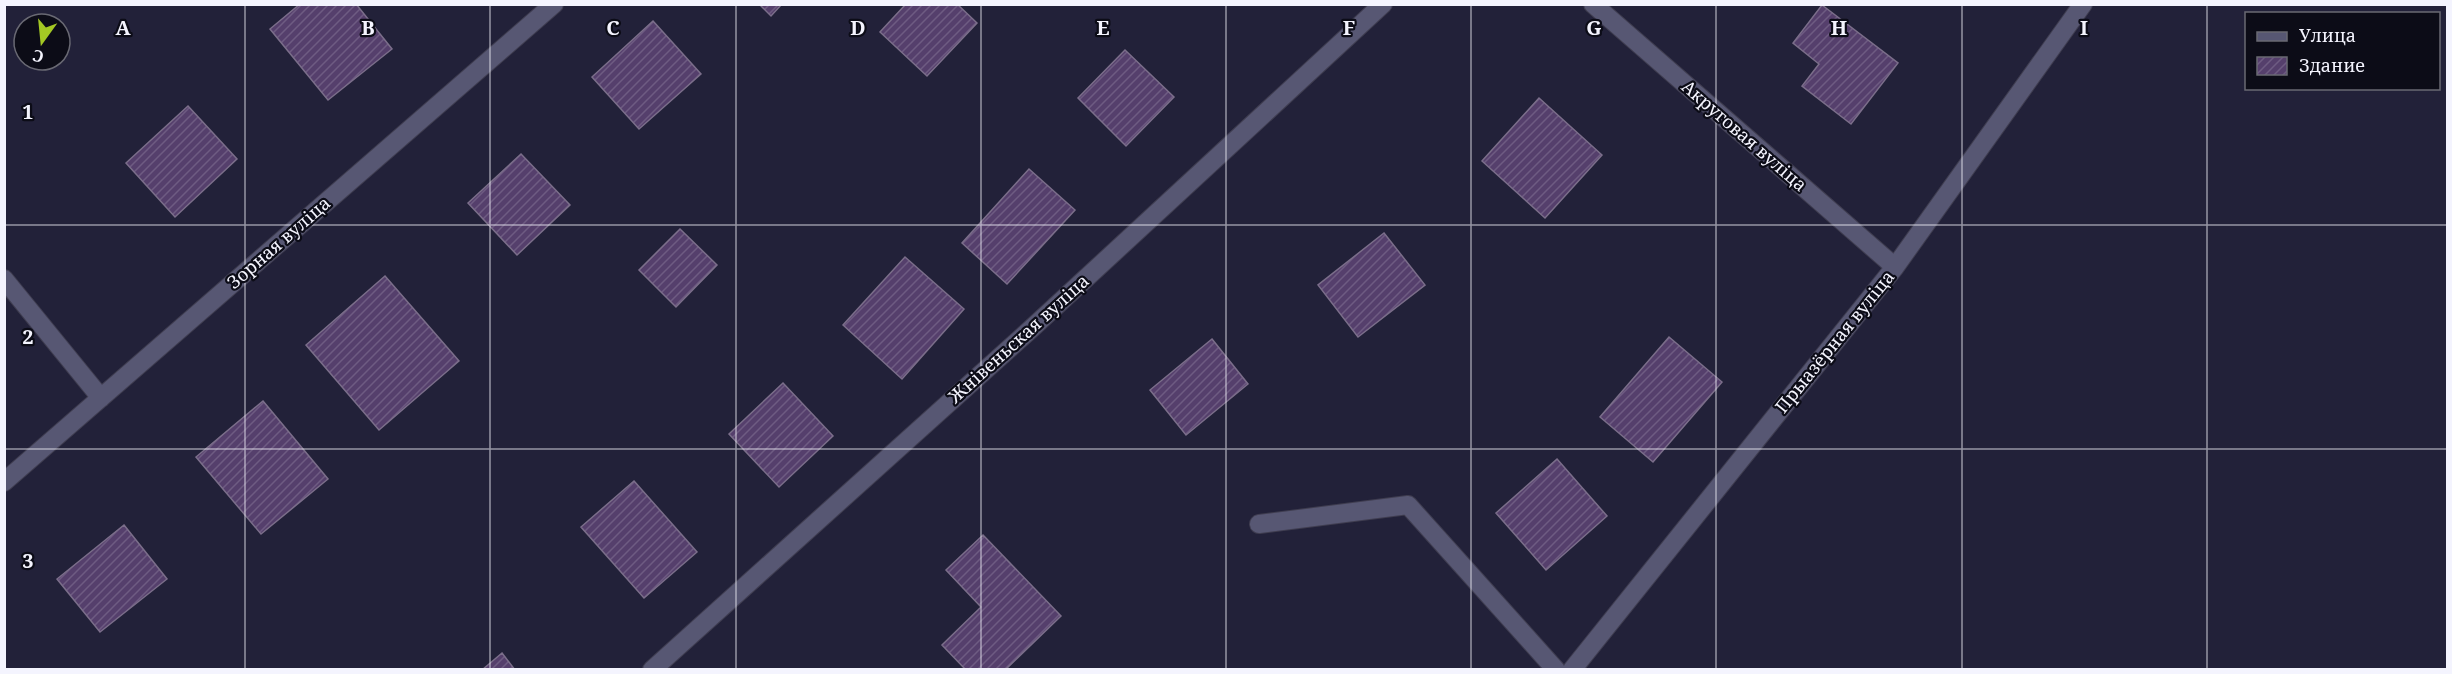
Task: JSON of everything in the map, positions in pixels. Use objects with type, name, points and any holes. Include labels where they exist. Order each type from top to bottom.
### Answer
[{"type":"street","name":"Зорная вуліца","points":[[4,482],[554,4]]},
{"type":"street","name":"Жнівеньская вуліца","points":[[652,669],[1032,328],[1383,4]]},
{"type":"street","name":"Акруговая вуліца","points":[[1593,4],[1895,267]]},
{"type":"street","name":"Прыазёрная вуліца","points":[[1572,669],[1895,267],[2083,4]]},
{"type":"street","points":[[4,279],[101,398]]},
{"type":"street","points":[[1259,524],[1408,505],[1556,669]]},
{"type":"building","points":[[300,4],[356,4],[392,49],[328,100],[270,29]]},
{"type":"building","points":[[759,4],[782,4],[771,16]]},
{"type":"building","points":[[906,4],[957,4],[977,23],[927,76],[880,32]]},
{"type":"building","points":[[1822,5],[1898,63],[1851,124],[1802,86],[1819,64],[1793,43]]},
{"type":"building","points":[[653,21],[701,74],[639,129],[592,77]]},
{"type":"building","points":[[1125,50],[1174,97],[1126,146],[1078,98]]},
{"type":"building","points":[[1539,98],[1602,155],[1545,218],[1482,161]]},
{"type":"building","points":[[188,106],[237,159],[175,217],[126,163]]},
{"type":"building","points":[[521,154],[570,205],[517,255],[468,203]]},
{"type":"building","points":[[1029,169],[1075,210],[1007,284],[962,243]]},
{"type":"building","points":[[680,229],[717,265],[676,307],[639,270]]},
{"type":"building","points":[[1384,233],[1425,285],[1358,337],[1318,285]]},
{"type":"building","points":[[905,257],[964,309],[902,379],[843,325]]},
{"type":"building","points":[[385,276],[459,361],[379,430],[306,345]]},
{"type":"building","points":[[1669,337],[1722,382],[1653,462],[1600,417]]},
{"type":"building","points":[[1212,339],[1248,384],[1186,435],[1150,390]]},
{"type":"building","points":[[783,383],[833,436],[779,487],[729,434]]},
{"type":"building","points":[[263,401],[328,479],[261,534],[196,457]]},
{"type":"building","points":[[1557,459],[1607,516],[1546,570],[1496,513]]},
{"type":"building","points":[[634,481],[697,552],[644,598],[581,527]]},
{"type":"building","points":[[124,525],[167,579],[100,632],[57,579]]},
{"type":"building","points":[[983,535],[1061,616],[1005,670],[966,670],[942,645],[981,607],[946,570]]},
{"type":"building","points":[[502,653],[515,670],[482,670]]}]
